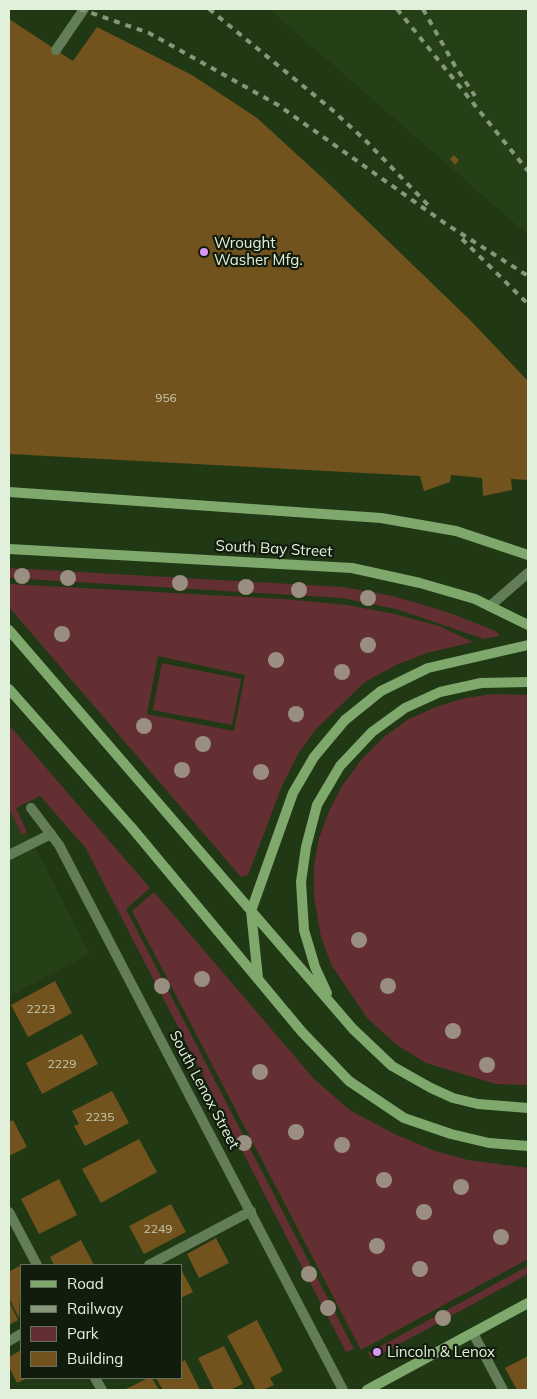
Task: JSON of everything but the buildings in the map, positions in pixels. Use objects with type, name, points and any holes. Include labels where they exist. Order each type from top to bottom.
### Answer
[{"type":"main road","points":[[9,492],[381,518],[456,531],[528,555]]},
{"type":"main road","name":"South Bay Street","points":[[9,549],[352,568],[420,583],[475,599],[528,625]]},
{"type":"main road","points":[[9,630],[353,1029],[392,1066],[430,1088],[453,1098],[478,1104],[528,1108]]},
{"type":"main road","points":[[258,979],[251,911],[293,793],[314,757],[346,720],[381,691],[428,668],[528,645]]},
{"type":"main road","points":[[332,1003],[315,966],[304,930],[301,882],[306,847],[317,805],[340,766],[372,732],[405,708],[440,692],[481,683],[528,682]]},
{"type":"main road","points":[[9,689],[132,828],[302,1032],[349,1081],[404,1118],[451,1134],[489,1143],[528,1146]]},
{"type":"main road","points":[[367,1390],[528,1303]]},
{"type":"street","points":[[56,50],[84,9]]},
{"type":"street","points":[[490,606],[528,573]]},
{"type":"street","name":"South Lenox Street","points":[[31,808],[51,834],[251,1211],[343,1390]]},
{"type":"street","points":[[9,855],[51,834]]},
{"type":"street","points":[[151,1264],[251,1211]]},
{"type":"street","points":[[9,1212],[36,1264]]},
{"type":"street","points":[[473,1333],[503,1390]]},
{"type":"street","points":[[9,1341],[20,1335]]},
{"type":"street","points":[[96,1379],[102,1390]]},
{"type":"shaded area","points":[[269,9],[528,9],[528,235]]},
{"type":"shaded area","points":[[9,809],[22,835],[27,832],[90,954],[9,996]]},
{"type":"green space","points":[[9,568],[343,587],[393,596],[447,612],[493,630],[499,636],[484,639],[396,609],[342,598],[9,578]]},
{"type":"green space","points":[[9,584],[284,599],[347,605],[395,614],[439,626],[473,642],[427,653],[396,665],[365,682],[316,729],[298,754],[282,786],[248,875],[241,877],[9,607]],"holes":[[[158,656],[245,675],[234,731],[147,714]]]},
{"type":"green space","points":[[162,663],[241,679],[232,725],[153,710]]},
{"type":"green space","points":[[494,694],[528,695],[528,1132],[527,1085],[496,1084],[426,1063],[397,1045],[368,1019],[332,966],[321,937],[314,896],[314,866],[319,838],[329,811],[342,786],[362,759],[385,736],[409,719],[436,707],[465,698]]},
{"type":"green space","points":[[9,725],[150,888],[126,909],[354,1349],[346,1352],[85,847],[40,796],[16,808],[27,832],[22,835],[9,809]]},
{"type":"green space","points":[[154,892],[314,1079],[351,1111],[395,1134],[432,1150],[468,1160],[528,1168],[528,1259],[361,1350],[132,911]]},
{"type":"green space","points":[[528,1266],[528,1274],[372,1359],[368,1353]]},
{"type":"railway","points":[[80,9],[149,33],[278,105],[446,224],[528,276]]},
{"type":"railway","points":[[209,9],[330,108],[366,141],[429,206]]},
{"type":"railway","points":[[397,9],[528,171]]},
{"type":"railway","points":[[423,9],[455,66],[475,96]]},
{"type":"railway","points":[[462,239],[528,304]]},
{"type":"place","name":"Wrought Washer Mfg.","points":[[204,252]]},
{"type":"place","name":"Lincoln & Lenox","points":[[377,1352]]}]
